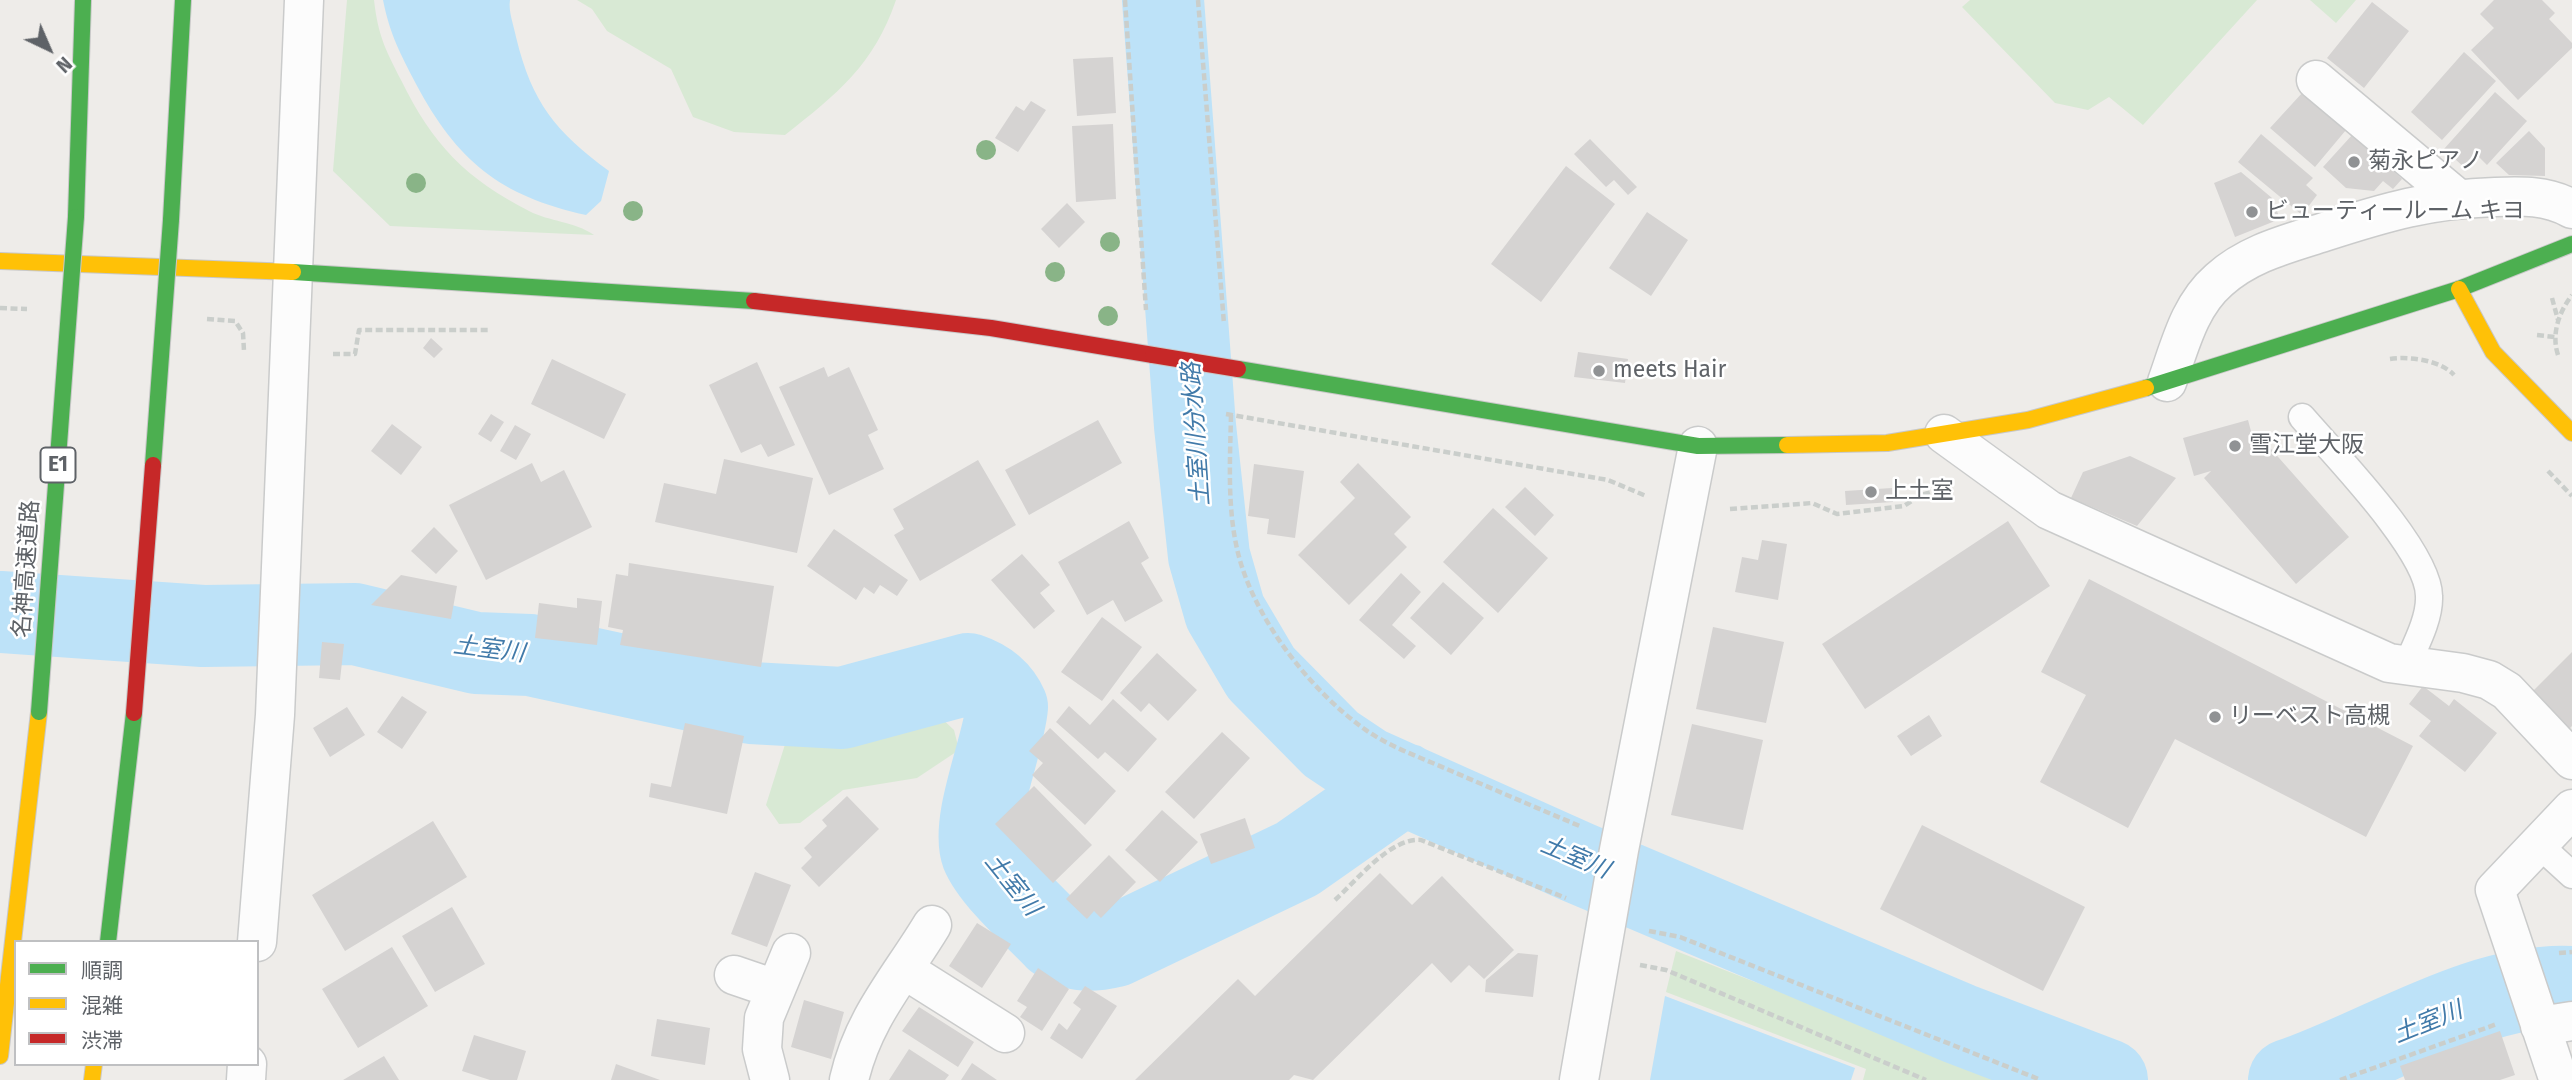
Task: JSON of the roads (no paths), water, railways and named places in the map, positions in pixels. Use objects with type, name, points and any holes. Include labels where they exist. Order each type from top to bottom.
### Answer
[{"type":"main road","name":"名神高速道路","points":[[0,1056],[39,712],[76,217],[83,0]]},
{"type":"main road","points":[[108,940],[134,713],[171,220],[183,0]]},
{"type":"main road","points":[[0,261],[292,272],[714,296],[991,328],[1698,446],[1887,443],[2028,420],[2167,382],[2459,289],[2572,244]]},
{"type":"main road","points":[[2459,289],[2493,352],[2572,433]]},
{"type":"street","points":[[257,940],[275,715],[304,0]]},
{"type":"street","points":[[2316,80],[2457,198]]},
{"type":"street","points":[[2167,382],[2198,305],[2220,279],[2258,254],[2398,208],[2457,198],[2533,196],[2572,209]]},
{"type":"street","points":[[1944,434],[2049,510],[2389,663],[2463,673],[2489,680],[2507,691],[2572,760]]},
{"type":"street","points":[[1579,1080],[1607,916],[1698,446]]},
{"type":"street","points":[[2561,1080],[2549,1019],[2495,890],[2572,809]]},
{"type":"street","points":[[849,1080],[858,1042],[932,925]]},
{"type":"street","points":[[770,1080],[762,1049],[762,1033],[775,989],[791,953]]},
{"type":"street","points":[[905,970],[1004,1032]]},
{"type":"street","points":[[734,975],[775,989]]},
{"type":"lane","points":[[2302,417],[2386,516],[2426,575],[2430,597],[2420,634],[2406,667]]},
{"type":"lane","points":[[2538,844],[2572,875]]},
{"type":"water","points":[[383,0],[510,0],[510,14],[522,60],[538,98],[560,128],[609,171],[601,201],[586,215],[556,207],[505,186],[465,154],[448,134],[416,84],[392,34]]},
{"type":"water","points":[[1665,996],[1855,1068],[1851,1080],[1650,1080]]},
{"type":"waterway","name":"土室川分水路","points":[[1163,0],[1195,426],[1209,556],[1225,612],[1261,673],[1331,744],[1367,768],[1577,862],[1960,1024],[2107,1080]]},
{"type":"waterway","name":"土室川","points":[[0,612],[203,626],[355,624],[476,653],[530,655],[751,703],[842,708],[968,674],[991,686],[1007,707],[980,823],[982,854],[1005,887],[1056,939],[1070,947],[1084,950],[1115,946],[1297,859],[1404,784]]},
{"type":"waterway","name":"土室川","points":[[2289,1080],[2428,1021],[2500,995],[2536,988],[2572,987]]},
{"type":"place","name":"菊永ピアノ","points":[[2354,162]]},
{"type":"place","name":"ビューティールーム キヨ","points":[[2252,212]]},
{"type":"place","name":"meets Hair","points":[[1599,371]]},
{"type":"place","name":"雪江堂大阪","points":[[2235,446]]},
{"type":"place","name":"上土室","points":[[1871,492]]},
{"type":"place","name":"リーベスト高槻","points":[[2215,717]]}]
